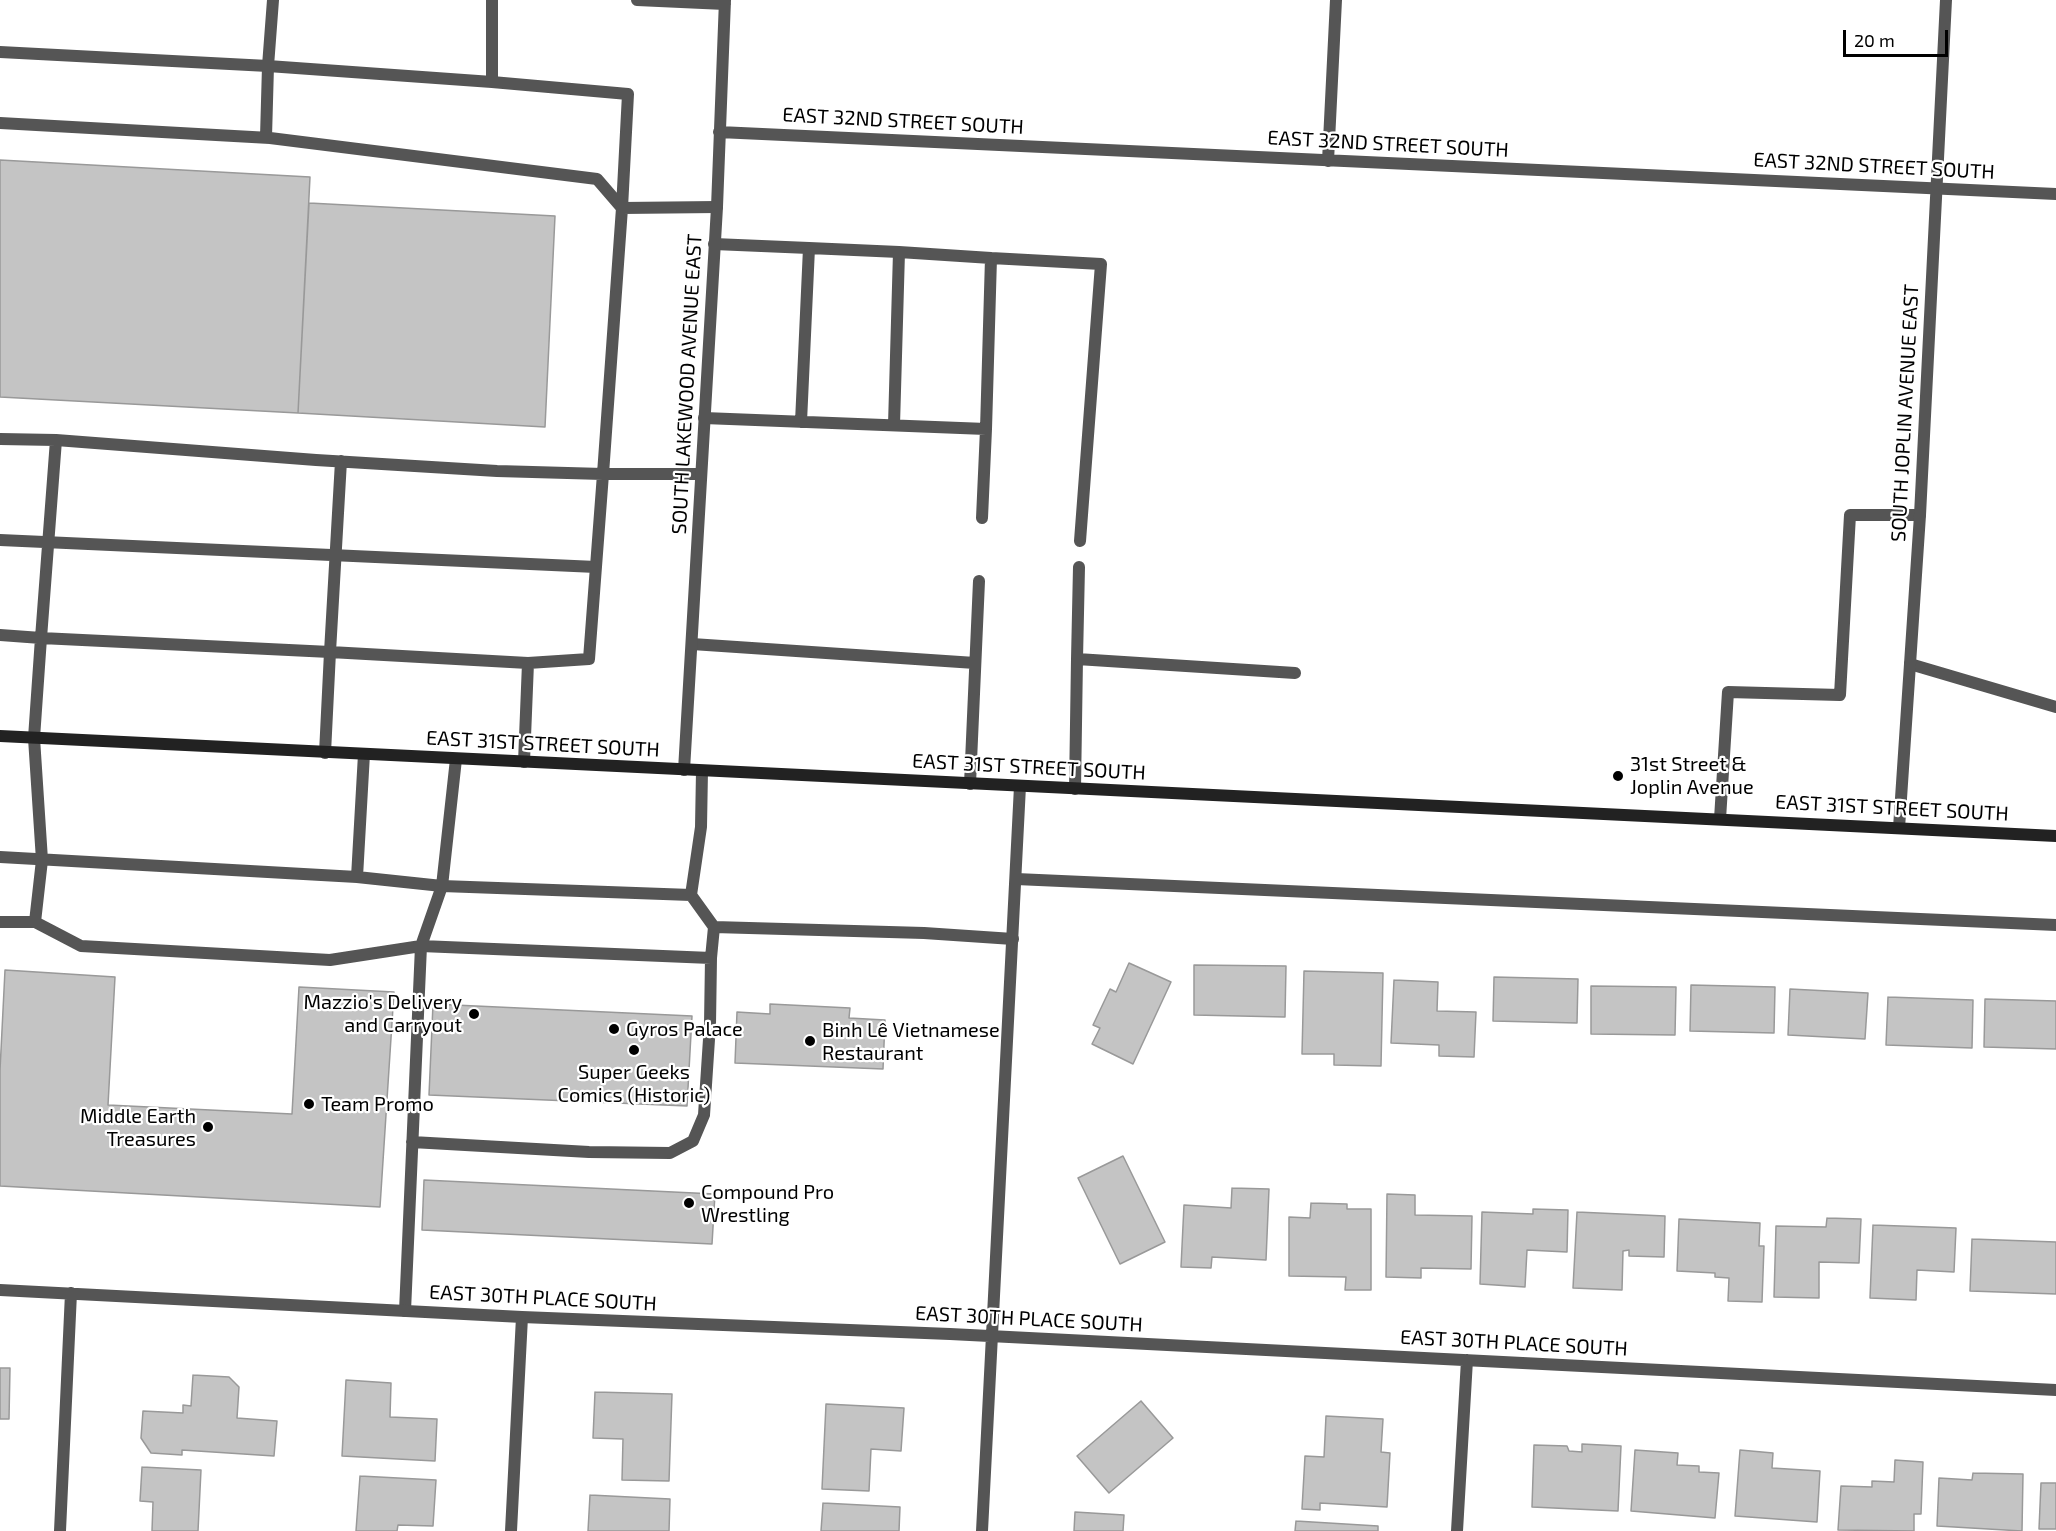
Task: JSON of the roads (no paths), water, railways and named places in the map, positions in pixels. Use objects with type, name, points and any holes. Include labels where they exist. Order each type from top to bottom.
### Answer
[{"type":"main road","name":"EAST 31ST STREET SOUTH","points":[[0,736],[2056,836]]},
{"type":"street","points":[[266,137],[273,0]]},
{"type":"street","points":[[492,0],[492,82]]},
{"type":"street","points":[[637,0],[725,2]]},
{"type":"street","points":[[1328,161],[1336,0]]},
{"type":"street","name":"SOUTH JOPLIN AVENUE EAST","points":[[1899,828],[1920,515],[1946,0]]},
{"type":"street","name":"SOUTH LAKEWOOD AVENUE EAST","points":[[684,770],[717,207],[725,2]]},
{"type":"street","points":[[0,52],[268,66],[628,94],[589,659],[528,663],[0,635]]},
{"type":"street","points":[[0,123],[266,137],[597,179],[622,207],[717,207]]},
{"type":"street","name":"EAST 32ND STREET SOUTH","points":[[719,132],[2056,194]]},
{"type":"street","points":[[714,244],[1101,264],[1080,541]]},
{"type":"street","points":[[801,422],[809,248]]},
{"type":"street","points":[[894,425],[899,252]]},
{"type":"street","points":[[982,518],[991,258]]},
{"type":"street","points":[[704,418],[986,429]]},
{"type":"street","points":[[0,439],[57,440],[497,471],[702,474]]},
{"type":"street","points":[[35,922],[42,860],[34,738],[57,440]]},
{"type":"street","points":[[325,753],[340,461]]},
{"type":"street","points":[[1720,819],[1728,692],[1840,695],[1850,515],[1920,515]]},
{"type":"street","points":[[0,540],[596,567]]},
{"type":"street","points":[[1075,789],[1079,567]]},
{"type":"street","points":[[969,784],[979,581]]},
{"type":"street","points":[[692,644],[975,663]]},
{"type":"street","points":[[1077,659],[1295,673]]},
{"type":"street","points":[[524,762],[528,663]]},
{"type":"street","points":[[1910,664],[2056,707]]},
{"type":"street","points":[[357,877],[364,754]]},
{"type":"street","points":[[405,1311],[421,946],[442,886],[456,759]]},
{"type":"street","points":[[412,1142],[589,1152],[670,1153],[693,1141],[704,1115],[714,927],[691,896],[701,827],[702,771]]},
{"type":"street","points":[[982,1531],[1020,786]]},
{"type":"street","points":[[0,857],[357,877],[442,886],[691,896]]},
{"type":"street","points":[[1016,879],[2056,925]]},
{"type":"street","points":[[0,922],[35,922],[81,946],[330,960],[421,946],[711,958]]},
{"type":"street","points":[[714,927],[924,933],[1013,939]]},
{"type":"street","name":"EAST 30TH PLACE SOUTH","points":[[0,1290],[522,1317],[992,1336],[2056,1390]]},
{"type":"street","points":[[60,1531],[71,1293]]},
{"type":"street","points":[[511,1531],[522,1317]]},
{"type":"street","points":[[1457,1531],[1467,1360]]},
{"type":"place","name":"31st Street & Joplin Avenue","points":[[1618,776]]},
{"type":"place","name":"Mazzio's Delivery and Carryout","points":[[474,1014]]},
{"type":"place","name":"Gyros Palace","points":[[614,1029]]},
{"type":"place","name":"Binh Lê Vietnamese Restaurant","points":[[810,1041]]},
{"type":"place","name":"Super Geeks Comics (Historic)","points":[[634,1050]]},
{"type":"place","name":"Team Promo","points":[[309,1104]]},
{"type":"place","name":"Middle Earth Treasures","points":[[208,1127]]},
{"type":"place","name":"Compound Pro Wrestling","points":[[689,1203]]}]
